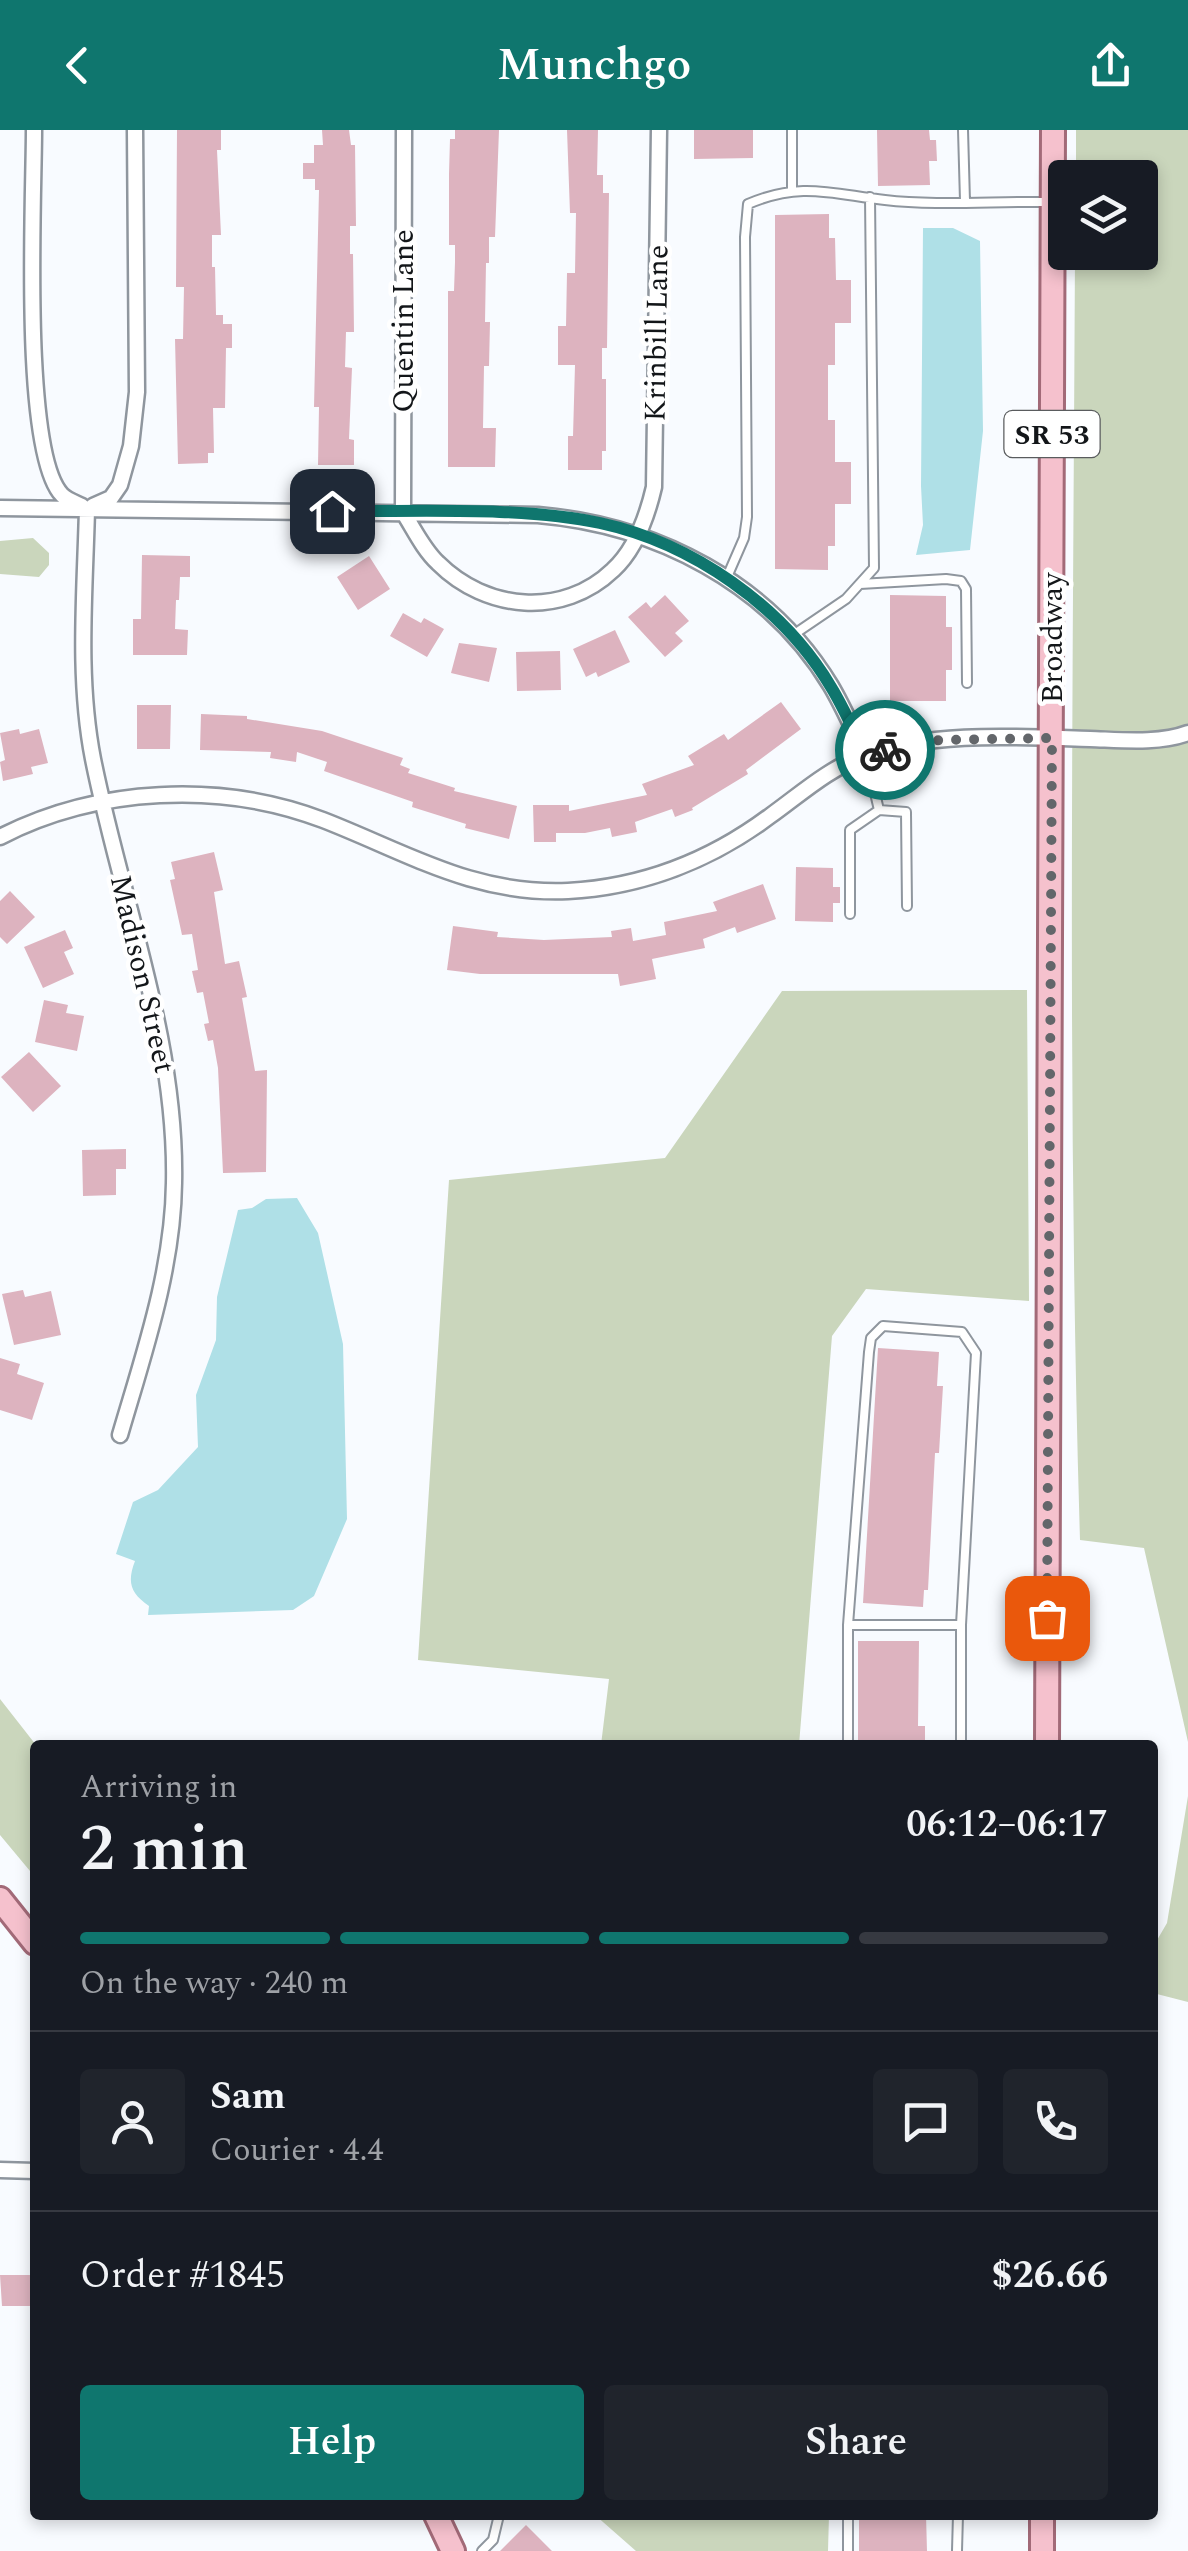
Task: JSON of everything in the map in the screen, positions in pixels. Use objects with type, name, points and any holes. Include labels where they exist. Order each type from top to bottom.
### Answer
[{"type":"main road","name":"Broadway","points":[[1053,130],[1053,160]]},
{"type":"main road","name":"Broadway","points":[[1047,1740],[1052,270]]},
{"type":"main road","points":[[0,1899],[30,1937]]},
{"type":"main road","points":[[438,2520],[453,2551]]},
{"type":"main road","points":[[1042,2520],[1042,2551]]},
{"type":"street","points":[[34,130],[34,393],[55,483],[63,496],[88,509]]},
{"type":"street","points":[[88,509],[111,498],[120,484],[131,446],[137,392],[135,130]]},
{"type":"street","name":"Quentin Lane","points":[[403,512],[404,130]]},
{"type":"street","name":"Krinbill Lane","points":[[640,534],[654,487],[659,130]]},
{"type":"street","points":[[0,508],[403,512],[554,516],[602,523],[640,534],[727,577],[764,606],[793,635],[830,686],[866,755]]},
{"type":"street","name":"Madison Street","points":[[88,509],[82,655],[92,756],[167,1070],[174,1184],[170,1243],[120,1435]]},
{"type":"street","points":[[403,512],[439,564],[486,595],[506,602],[540,602],[579,594],[616,568],[640,534]]},
{"type":"street","points":[[0,837],[23,825],[104,802],[181,794],[276,804],[323,820],[426,866],[484,884],[568,890],[656,876],[698,860],[736,840],[820,776],[866,755],[940,740],[1138,740],[1188,734]]},
{"type":"street","points":[[0,2170],[30,2171]]},
{"type":"lane","points":[[792,130],[792,190]]},
{"type":"lane","points":[[964,130],[965,201]]},
{"type":"lane","points":[[727,577],[744,538],[747,517],[744,236],[748,204],[792,190],[884,200],[1048,202]]},
{"type":"lane","points":[[793,635],[846,599],[874,568],[870,197]]},
{"type":"lane","points":[[860,584],[961,581],[966,589],[967,683]]},
{"type":"lane","points":[[866,755],[879,810]]},
{"type":"lane","points":[[850,914],[850,830],[879,810],[906,812],[906,906]]},
{"type":"lane","points":[[848,1740],[848,1625],[869,1352],[871,1338],[883,1326],[962,1332],[976,1353],[961,1625],[960,1740]]},
{"type":"lane","points":[[848,1625],[961,1625]]},
{"type":"lane","points":[[482,2551],[493,2540],[498,2520]]},
{"type":"lane","points":[[848,2520],[848,2551]]},
{"type":"lane","points":[[957,2551],[958,2520]]},
{"type":"green space","points":[[1076,130],[1188,130],[1188,1742],[1144,1548],[1080,1540],[1072,1057],[1075,270],[1158,270],[1158,160],[1076,160]]},
{"type":"green space","points":[[33,538],[49,553],[49,565],[39,577],[0,574],[0,541]]},
{"type":"green space","points":[[1027,990],[1029,1301],[866,1289],[832,1336],[799,1740],[602,1740],[609,1679],[418,1660],[449,1180],[665,1158],[782,991]]},
{"type":"green space","points":[[0,1699],[32,1740],[30,1871],[0,1835]]},
{"type":"green space","points":[[1188,1796],[1188,2002],[1158,1994],[1158,1938],[1167,1923]]},
{"type":"green space","points":[[601,2520],[829,2520],[828,2551],[636,2551]]},
{"type":"water","points":[[923,228],[953,228],[980,241],[983,431],[970,550],[916,555],[923,525]]},
{"type":"water","points":[[297,1198],[318,1233],[343,1344],[347,1519],[314,1596],[293,1610],[148,1615],[149,1606],[132,1586],[135,1561],[116,1554],[133,1502],[158,1490],[198,1447],[196,1395],[216,1340],[217,1297],[238,1210],[252,1208],[266,1199]]},
{"type":"building","points":[[177,130],[221,130],[221,150],[217,150],[221,235],[212,235],[212,267],[216,315],[223,315],[223,324],[232,324],[232,348],[226,348],[225,408],[213,408],[214,453],[208,453],[208,463],[178,464],[175,339],[183,339],[184,287],[176,287]]},
{"type":"building","points":[[322,130],[349,130],[351,145],[355,145],[356,226],[350,226],[354,332],[346,332],[345,367],[352,368],[349,439],[354,440],[354,465],[318,465],[319,407],[314,407],[319,190],[315,190],[315,179],[303,179],[303,163],[314,163],[314,145],[323,145]]},
{"type":"building","points":[[455,130],[499,130],[495,237],[489,237],[486,263],[485,322],[490,322],[489,366],[484,366],[483,428],[496,428],[495,467],[448,467],[448,291],[454,291],[455,262],[455,245],[449,245],[449,174],[450,139],[455,139]]},
{"type":"building","points":[[567,130],[598,130],[597,175],[603,175],[603,193],[609,193],[607,348],[602,348],[606,451],[602,451],[602,470],[568,470],[575,365],[558,365],[558,326],[566,326],[567,273],[575,273],[576,213],[570,213]]},
{"type":"building","points":[[694,130],[753,130],[753,158],[694,159]]},
{"type":"building","points":[[877,130],[929,130],[930,140],[936,140],[937,161],[929,161],[930,185],[878,186]]},
{"type":"building","points":[[829,214],[829,238],[835,238],[836,280],[851,280],[851,323],[835,323],[835,365],[828,365],[828,420],[835,420],[835,462],[851,462],[851,504],[835,504],[835,546],[828,546],[828,570],[775,569],[775,215]]},
{"type":"building","points":[[142,555],[190,556],[190,577],[180,577],[175,629],[188,630],[187,655],[133,655],[133,619],[141,619]]},
{"type":"building","points":[[369,556],[390,589],[358,610],[337,577]]},
{"type":"building","points":[[665,595],[689,621],[675,633],[683,641],[665,657],[628,617],[646,602],[651,608]]},
{"type":"building","points":[[890,595],[946,596],[946,627],[952,627],[952,670],[946,670],[946,701],[890,701]]},
{"type":"building","points":[[403,613],[444,629],[427,657],[390,636]]},
{"type":"building","points":[[615,630],[630,662],[598,677],[596,672],[586,677],[573,649]]},
{"type":"building","points":[[459,643],[497,648],[489,682],[451,673]]},
{"type":"building","points":[[560,651],[561,690],[517,691],[516,652]]},
{"type":"building","points":[[781,702],[801,729],[746,770],[748,774],[693,810],[675,817],[672,809],[635,822],[637,832],[612,837],[610,828],[556,833],[556,842],[534,842],[533,805],[569,805],[569,811],[647,795],[642,784],[694,765],[688,756],[724,734],[728,740]]},
{"type":"building","points":[[137,705],[171,705],[170,749],[137,749]]},
{"type":"building","points":[[201,714],[247,716],[322,731],[403,758],[400,765],[410,769],[408,773],[455,788],[454,791],[517,806],[509,839],[465,828],[466,824],[412,807],[413,802],[324,771],[327,762],[297,752],[296,762],[270,758],[271,752],[200,750]]},
{"type":"building","points":[[19,729],[20,734],[39,729],[48,763],[31,767],[33,774],[3,781],[0,762],[5,760],[0,733]]},
{"type":"building","points":[[214,852],[223,890],[214,892],[225,964],[239,961],[255,1071],[267,1070],[266,1172],[223,1173],[213,1040],[208,1041],[203,992],[197,993],[192,971],[198,970],[192,934],[182,935],[170,880],[175,879],[171,862]]},
{"type":"building","points":[[796,867],[833,868],[833,887],[840,887],[840,903],[833,903],[833,922],[795,921]]},
{"type":"building","points":[[763,884],[776,919],[737,933],[735,927],[703,939],[705,948],[652,959],[656,979],[620,986],[618,974],[480,974],[447,970],[453,926],[498,932],[497,937],[544,940],[612,937],[611,931],[631,928],[633,941],[666,935],[664,922],[717,911],[713,902]]},
{"type":"building","points":[[10,891],[35,917],[7,944],[0,937],[0,901]]},
{"type":"building","points":[[65,930],[73,948],[64,952],[74,974],[43,988],[24,947]]},
{"type":"building","points":[[44,1000],[68,1005],[66,1013],[84,1016],[77,1051],[35,1042]]},
{"type":"building","points":[[29,1052],[61,1086],[33,1112],[1,1077]]},
{"type":"building","points":[[126,1149],[126,1169],[116,1169],[116,1195],[83,1196],[82,1150]]},
{"type":"building","points":[[23,1290],[25,1297],[51,1291],[61,1335],[14,1345],[2,1294]]},
{"type":"building","points":[[878,1348],[939,1352],[937,1386],[943,1386],[939,1453],[935,1453],[928,1590],[924,1590],[923,1607],[863,1603]]},
{"type":"building","points":[[0,1358],[20,1364],[17,1374],[44,1383],[32,1420],[0,1410]]},
{"type":"building","points":[[858,1641],[919,1641],[918,1726],[925,1726],[925,1740],[858,1740]]},
{"type":"building","points":[[0,2275],[30,2275],[30,2306],[2,2306]]},
{"type":"building","points":[[859,2520],[926,2520],[927,2551],[859,2551]]},
{"type":"building","points":[[526,2525],[552,2551],[500,2551]]},
{"type":"way so far","points":[[885,750],[940,740],[1052,738],[1047,1618]]},
{"type":"route","points":[[332,511],[538,515],[602,523],[640,534],[727,577],[764,606],[793,635],[830,686],[866,755],[885,750]]}]
